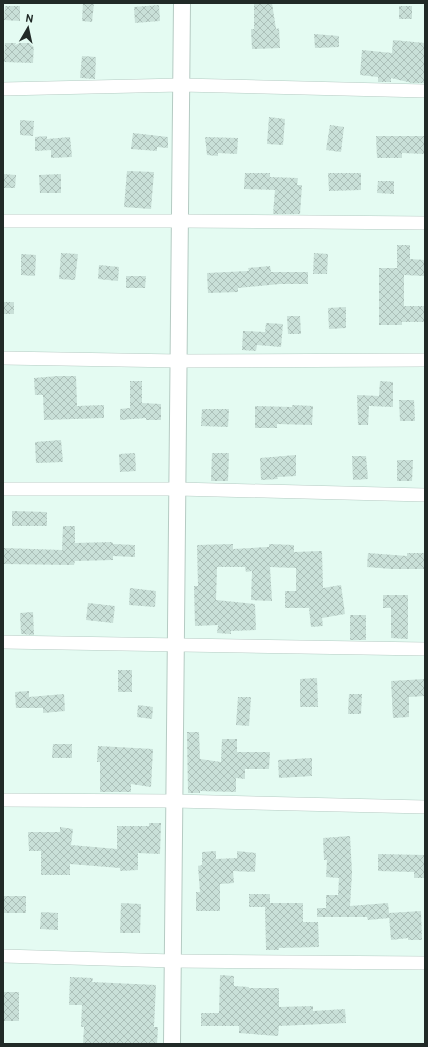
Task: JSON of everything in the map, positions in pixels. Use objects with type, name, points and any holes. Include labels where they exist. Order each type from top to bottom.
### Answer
[{"type":"street","points":[[172,1044],[182,3]]},
{"type":"street","points":[[3,88],[181,85],[425,91]]},
{"type":"street","points":[[3,221],[180,221],[425,224]]},
{"type":"street","points":[[3,358],[179,361],[425,360]]},
{"type":"street","points":[[3,489],[178,488],[425,495]]},
{"type":"street","points":[[3,642],[425,649]]},
{"type":"street","points":[[3,800],[174,801],[425,807]]},
{"type":"street","points":[[3,956],[173,961],[425,963]]},
{"type":"building","points":[[83,3],[94,3],[92,22],[82,21]]},
{"type":"building","points":[[254,3],[272,3],[276,29],[279,28],[280,48],[252,49],[251,29],[254,29]]},
{"type":"building","points":[[159,5],[160,21],[135,23],[134,7]]},
{"type":"building","points":[[5,6],[20,6],[20,21],[4,20]]},
{"type":"building","points":[[399,6],[412,6],[412,19],[399,19]]},
{"type":"building","points":[[314,34],[339,36],[339,47],[315,48]]},
{"type":"building","points":[[393,40],[425,43],[425,83],[412,83],[391,78],[391,82],[378,82],[378,77],[360,75],[362,50],[392,53]]},
{"type":"building","points":[[5,43],[34,43],[33,63],[4,62]]},
{"type":"building","points":[[82,56],[96,57],[95,79],[80,78]]},
{"type":"building","points":[[269,117],[285,119],[283,145],[267,144]]},
{"type":"building","points":[[20,120],[34,121],[33,136],[20,135]]},
{"type":"building","points":[[330,125],[344,127],[341,152],[326,150]]},
{"type":"building","points":[[133,133],[168,137],[168,148],[157,147],[157,151],[131,149]]},
{"type":"building","points":[[47,136],[47,139],[70,137],[72,157],[51,158],[51,150],[35,151],[35,137]]},
{"type":"building","points":[[376,136],[425,136],[425,154],[402,153],[402,158],[377,158]]},
{"type":"building","points":[[205,137],[238,138],[237,154],[218,153],[218,156],[207,155]]},
{"type":"building","points":[[127,171],[154,172],[151,209],[124,207]]},
{"type":"building","points":[[245,173],[270,173],[270,177],[298,178],[297,185],[302,185],[300,214],[273,214],[275,190],[244,189]]},
{"type":"building","points":[[328,173],[361,173],[361,190],[329,191]]},
{"type":"building","points":[[3,174],[16,175],[15,188],[3,188]]},
{"type":"building","points":[[61,174],[61,193],[40,193],[39,175]]},
{"type":"building","points":[[378,181],[394,181],[394,194],[377,193]]},
{"type":"building","points":[[397,245],[410,245],[410,259],[425,260],[425,276],[404,275],[404,306],[425,306],[425,322],[402,322],[402,325],[379,325],[379,268],[397,268]]},
{"type":"building","points":[[61,253],[78,254],[75,280],[59,279]]},
{"type":"building","points":[[314,253],[328,254],[327,274],[313,274]]},
{"type":"building","points":[[21,254],[36,255],[35,276],[21,275]]},
{"type":"building","points":[[99,265],[119,267],[118,281],[98,279]]},
{"type":"building","points":[[270,266],[271,272],[308,272],[308,284],[280,284],[238,288],[238,292],[208,293],[207,273],[249,271],[248,268]]},
{"type":"building","points":[[126,276],[146,276],[145,288],[126,288]]},
{"type":"building","points":[[3,302],[14,302],[14,314],[3,314]]},
{"type":"building","points":[[346,307],[346,328],[329,329],[328,308]]},
{"type":"building","points":[[287,316],[300,316],[301,334],[288,334]]},
{"type":"building","points":[[266,323],[283,324],[281,347],[257,345],[256,351],[242,350],[243,331],[265,332]]},
{"type":"building","points":[[76,376],[77,406],[104,405],[104,418],[44,420],[43,395],[35,395],[34,378]]},
{"type":"building","points":[[130,381],[142,381],[142,403],[161,404],[161,420],[146,420],[146,418],[120,420],[120,409],[130,408]]},
{"type":"building","points":[[380,381],[393,382],[393,407],[369,406],[368,425],[358,425],[357,395],[379,396]]},
{"type":"building","points":[[399,400],[414,400],[415,421],[400,421]]},
{"type":"building","points":[[292,405],[313,406],[312,425],[277,424],[277,428],[255,428],[255,406],[292,407]]},
{"type":"building","points":[[202,409],[229,409],[228,427],[201,426]]},
{"type":"building","points":[[61,440],[63,462],[36,463],[35,442]]},
{"type":"building","points":[[135,453],[136,471],[120,472],[119,454]]},
{"type":"building","points":[[212,453],[229,453],[228,481],[211,481]]},
{"type":"building","points":[[296,455],[296,476],[261,480],[260,458]]},
{"type":"building","points":[[352,456],[366,456],[368,479],[353,480]]},
{"type":"building","points":[[397,460],[413,460],[412,481],[397,481]]},
{"type":"building","points":[[12,511],[47,512],[47,526],[12,526]]},
{"type":"building","points":[[63,526],[75,526],[75,543],[112,542],[113,544],[135,545],[135,557],[113,556],[113,560],[75,561],[74,565],[3,564],[3,548],[62,550]]},
{"type":"building","points":[[233,544],[233,549],[269,547],[269,544],[294,545],[294,552],[322,551],[323,588],[341,585],[345,614],[322,618],[323,626],[311,627],[309,608],[285,608],[285,591],[296,591],[296,568],[270,567],[272,601],[251,600],[252,571],[246,572],[245,567],[217,567],[216,600],[255,604],[256,630],[231,631],[231,634],[217,633],[218,625],[195,626],[194,586],[198,586],[197,545]]},
{"type":"building","points":[[368,553],[407,556],[407,553],[425,553],[425,569],[367,567]]},
{"type":"building","points":[[130,588],[156,591],[155,607],[129,605]]},
{"type":"building","points":[[383,595],[408,595],[408,639],[391,638],[391,608],[383,608]]},
{"type":"building","points":[[88,603],[115,606],[113,623],[86,620]]},
{"type":"building","points":[[33,612],[34,635],[21,634],[20,613]]},
{"type":"building","points":[[350,615],[366,615],[366,640],[350,640]]},
{"type":"building","points":[[118,670],[132,670],[132,692],[118,692]]},
{"type":"building","points":[[317,678],[318,707],[300,707],[300,679]]},
{"type":"building","points":[[425,679],[425,696],[409,697],[409,717],[393,718],[391,681]]},
{"type":"building","points":[[29,691],[29,697],[64,694],[65,711],[43,713],[43,708],[16,708],[15,692]]},
{"type":"building","points":[[349,694],[362,694],[361,714],[348,714]]},
{"type":"building","points":[[238,697],[251,697],[249,726],[236,725]]},
{"type":"building","points":[[138,705],[153,707],[152,719],[137,717]]},
{"type":"building","points":[[187,732],[199,732],[200,759],[221,762],[222,739],[237,739],[237,752],[270,752],[269,769],[245,769],[245,779],[236,778],[236,792],[200,791],[200,793],[188,793]]},
{"type":"building","points":[[53,744],[72,744],[72,758],[52,758]]},
{"type":"building","points":[[98,746],[153,749],[151,787],[131,784],[131,792],[100,792],[100,762],[97,762]]},
{"type":"building","points":[[312,758],[312,776],[279,778],[278,760]]},
{"type":"building","points":[[149,823],[161,823],[160,854],[138,853],[138,870],[120,871],[120,868],[70,864],[70,875],[41,875],[41,851],[29,851],[28,832],[60,832],[60,827],[73,829],[71,845],[117,849],[117,826],[149,826]]},
{"type":"building","points":[[350,836],[352,873],[350,906],[388,903],[389,913],[421,911],[422,940],[408,940],[408,938],[391,940],[389,916],[389,918],[368,920],[367,917],[317,917],[317,908],[326,908],[326,895],[338,895],[339,878],[326,877],[327,860],[324,860],[323,838]]},
{"type":"building","points":[[216,851],[216,859],[237,858],[237,851],[256,853],[255,872],[233,871],[234,883],[220,884],[220,911],[196,911],[196,892],[200,892],[198,866],[202,865],[202,852]]},
{"type":"building","points":[[378,854],[425,855],[425,878],[414,878],[414,872],[378,871]]},
{"type":"building","points":[[249,894],[270,894],[270,903],[303,903],[303,922],[318,922],[319,947],[279,948],[279,950],[266,950],[265,907],[249,907]]},
{"type":"building","points":[[3,896],[26,896],[26,913],[3,913]]},
{"type":"building","points":[[121,903],[141,904],[140,933],[120,933]]},
{"type":"building","points":[[41,912],[58,913],[58,930],[40,929]]},
{"type":"building","points":[[220,975],[234,976],[234,986],[249,988],[279,988],[279,1007],[313,1006],[313,1011],[345,1009],[346,1023],[279,1026],[278,1036],[239,1033],[239,1026],[201,1026],[201,1013],[219,1013]]},
{"type":"building","points":[[70,977],[93,978],[92,982],[156,985],[154,1027],[158,1027],[157,1044],[83,1044],[84,1027],[81,1027],[82,1005],[69,1005]]},
{"type":"building","points":[[3,992],[19,992],[19,1021],[3,1021]]}]
